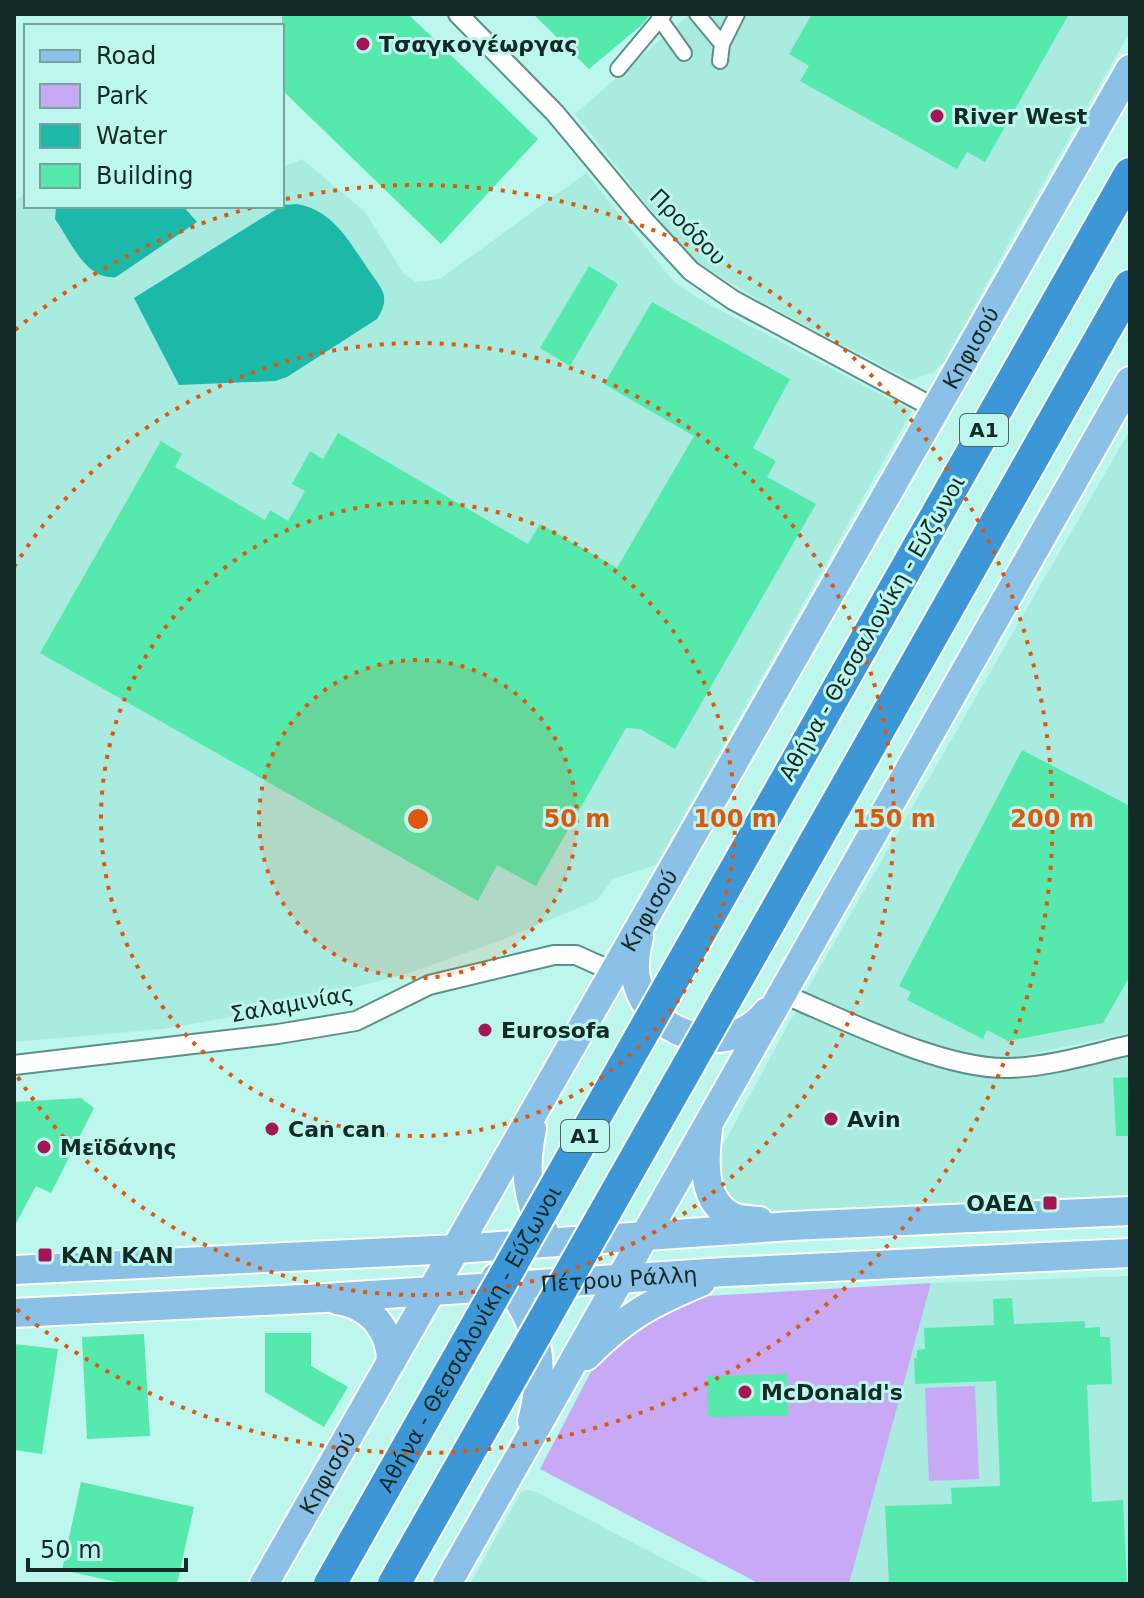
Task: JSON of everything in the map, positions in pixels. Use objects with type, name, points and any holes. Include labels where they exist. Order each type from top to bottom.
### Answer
[{"type":"highway","name":"Αθήνα - Θεσσαλονίκη - Εύζωνοι","points":[[330,1584],[1130,174]]},
{"type":"highway","name":"Α1","points":[[394,1584],[1130,286]]},
{"type":"main road","name":"Κηφισού","points":[[264,1584],[1130,69]]},
{"type":"main road","points":[[447,1584],[1130,381]]},
{"type":"main road","points":[[642,924],[635,955],[637,985],[652,1012],[676,1031],[706,1038],[737,1034],[762,1017],[781,993]]},
{"type":"main road","points":[[717,1106],[708,1131],[705,1153],[706,1177],[715,1200],[735,1218],[791,1226]]},
{"type":"main road","points":[[536,1109],[528,1145],[527,1182],[535,1215],[550,1243],[589,1272],[619,1279]]},
{"type":"main road","name":"Πέτρου Ράλλη","points":[[14,1270],[456,1249],[791,1226],[1130,1211]]},
{"type":"main road","points":[[456,1249],[508,1286],[526,1312],[537,1343],[535,1409],[527,1440],[512,1469]]},
{"type":"main road","name":"Πέτρου Ράλλη","points":[[14,1313],[324,1298],[725,1272],[1130,1253]]},
{"type":"main road","points":[[563,1379],[611,1331],[642,1308],[725,1272]]},
{"type":"main road","points":[[324,1298],[361,1306],[374,1317],[385,1333],[391,1362]]},
{"type":"street","name":"Προόδου","points":[[458,14],[555,113],[643,219],[691,271],[733,300],[936,409]]},
{"type":"street","points":[[697,14],[722,44]]},
{"type":"street","points":[[720,61],[722,44],[737,14]]},
{"type":"street","points":[[618,69],[662,16],[684,53]]},
{"type":"street","name":"Σαλαμινίας","points":[[14,1065],[278,1034],[356,1021],[429,985],[554,955],[576,955],[614,972]]},
{"type":"street","points":[[781,993],[910,1046],[990,1068],[1028,1067],[1130,1045]]},
{"type":"shaded area","points":[[690,14],[1130,14],[1130,32],[944,362],[932,373],[910,380],[760,301],[695,261],[673,238],[575,114]]},
{"type":"shaded area","points":[[302,159],[365,212],[404,274],[416,282],[440,279],[586,173],[674,282],[701,300],[912,411],[656,865],[613,879],[597,900],[499,941],[409,973],[231,1017],[162,1029],[14,1042],[14,202],[24,194],[24,208],[284,208],[284,167]]},
{"type":"shaded area","points":[[1130,430],[1130,1033],[997,1061],[912,1038],[804,995]]},
{"type":"shaded area","points":[[798,1011],[807,1011],[954,1072],[979,1077],[1041,1073],[1130,1054],[1130,1198],[780,1213],[740,1207],[731,1200],[720,1181],[718,1160],[721,1149]]},
{"type":"shaded area","points":[[1130,1276],[1130,1584],[849,1584],[931,1283]]},
{"type":"shaded area","points":[[527,1490],[712,1584],[470,1584],[521,1492]]},
{"type":"green space","points":[[931,1283],[849,1584],[760,1584],[540,1469],[593,1368],[628,1333],[690,1297]]},
{"type":"green space","points":[[975,1386],[979,1479],[929,1481],[925,1388]]},
{"type":"water","points":[[284,205],[309,207],[330,219],[383,292],[382,311],[377,319],[287,377],[275,381],[179,385],[134,298],[278,208],[284,208]]},
{"type":"water","points":[[56,208],[185,208],[197,222],[116,277],[105,277],[87,266],[55,219]]},
{"type":"building","points":[[282,14],[408,14],[538,139],[441,244],[284,92]]},
{"type":"building","points":[[533,14],[650,14],[643,24],[589,69]]},
{"type":"building","name":"River West","points":[[812,14],[1069,14],[985,162],[967,152],[957,169],[800,81],[809,66],[789,54]]},
{"type":"building","points":[[589,266],[618,284],[570,366],[540,348]]},
{"type":"building","points":[[652,302],[790,379],[753,448],[776,461],[767,477],[816,504],[675,749],[640,729],[626,728],[536,886],[497,865],[478,901],[40,653],[161,441],[182,454],[175,467],[265,520],[270,510],[288,521],[305,491],[292,484],[310,451],[323,459],[338,433],[528,544],[540,524],[617,568],[694,436],[604,384]]},
{"type":"building","points":[[1022,750],[1130,806],[1130,976],[1103,1023],[1008,1041],[987,1030],[983,1039],[907,1000],[911,992],[899,986]]},
{"type":"building","points":[[1130,1077],[1130,1136],[1116,1136],[1113,1078]]},
{"type":"building","name":"Μεϊδάνης","points":[[81,1098],[94,1108],[51,1193],[36,1186],[14,1227],[14,1102]]},
{"type":"building","points":[[1012,1298],[1014,1324],[1085,1321],[1085,1328],[1100,1327],[1100,1337],[1110,1337],[1112,1384],[1087,1385],[1092,1502],[1123,1500],[1127,1584],[889,1584],[885,1506],[952,1504],[951,1488],[1000,1486],[996,1381],[915,1384],[914,1358],[917,1358],[917,1350],[925,1349],[924,1328],[994,1325],[993,1299]]},
{"type":"building","points":[[265,1333],[311,1333],[311,1366],[348,1387],[324,1427],[265,1392]]},
{"type":"building","points":[[144,1334],[150,1436],[87,1439],[82,1337]]},
{"type":"building","points":[[14,1344],[58,1349],[42,1454],[14,1450]]},
{"type":"building","points":[[787,1374],[788,1416],[708,1417],[707,1376]]},
{"type":"building","points":[[81,1482],[194,1507],[177,1584],[126,1584],[62,1570]]},
{"type":"place","name":"Τσαγκογέωργας","points":[[363,44]]},
{"type":"place","name":"River West","points":[[937,116]]},
{"type":"place","name":"Eurosofa","points":[[485,1030]]},
{"type":"place","name":"Avin","points":[[831,1119]]},
{"type":"place","name":"Can can","points":[[272,1129]]},
{"type":"place","name":"Μεϊδάνης","points":[[44,1147]]},
{"type":"place","name":"ΟΑΕΔ","points":[[1050,1203]]},
{"type":"place","name":"ΚΑΝ ΚΑΝ","points":[[45,1255]]},
{"type":"place","name":"McDonald's","points":[[745,1392]]}]
